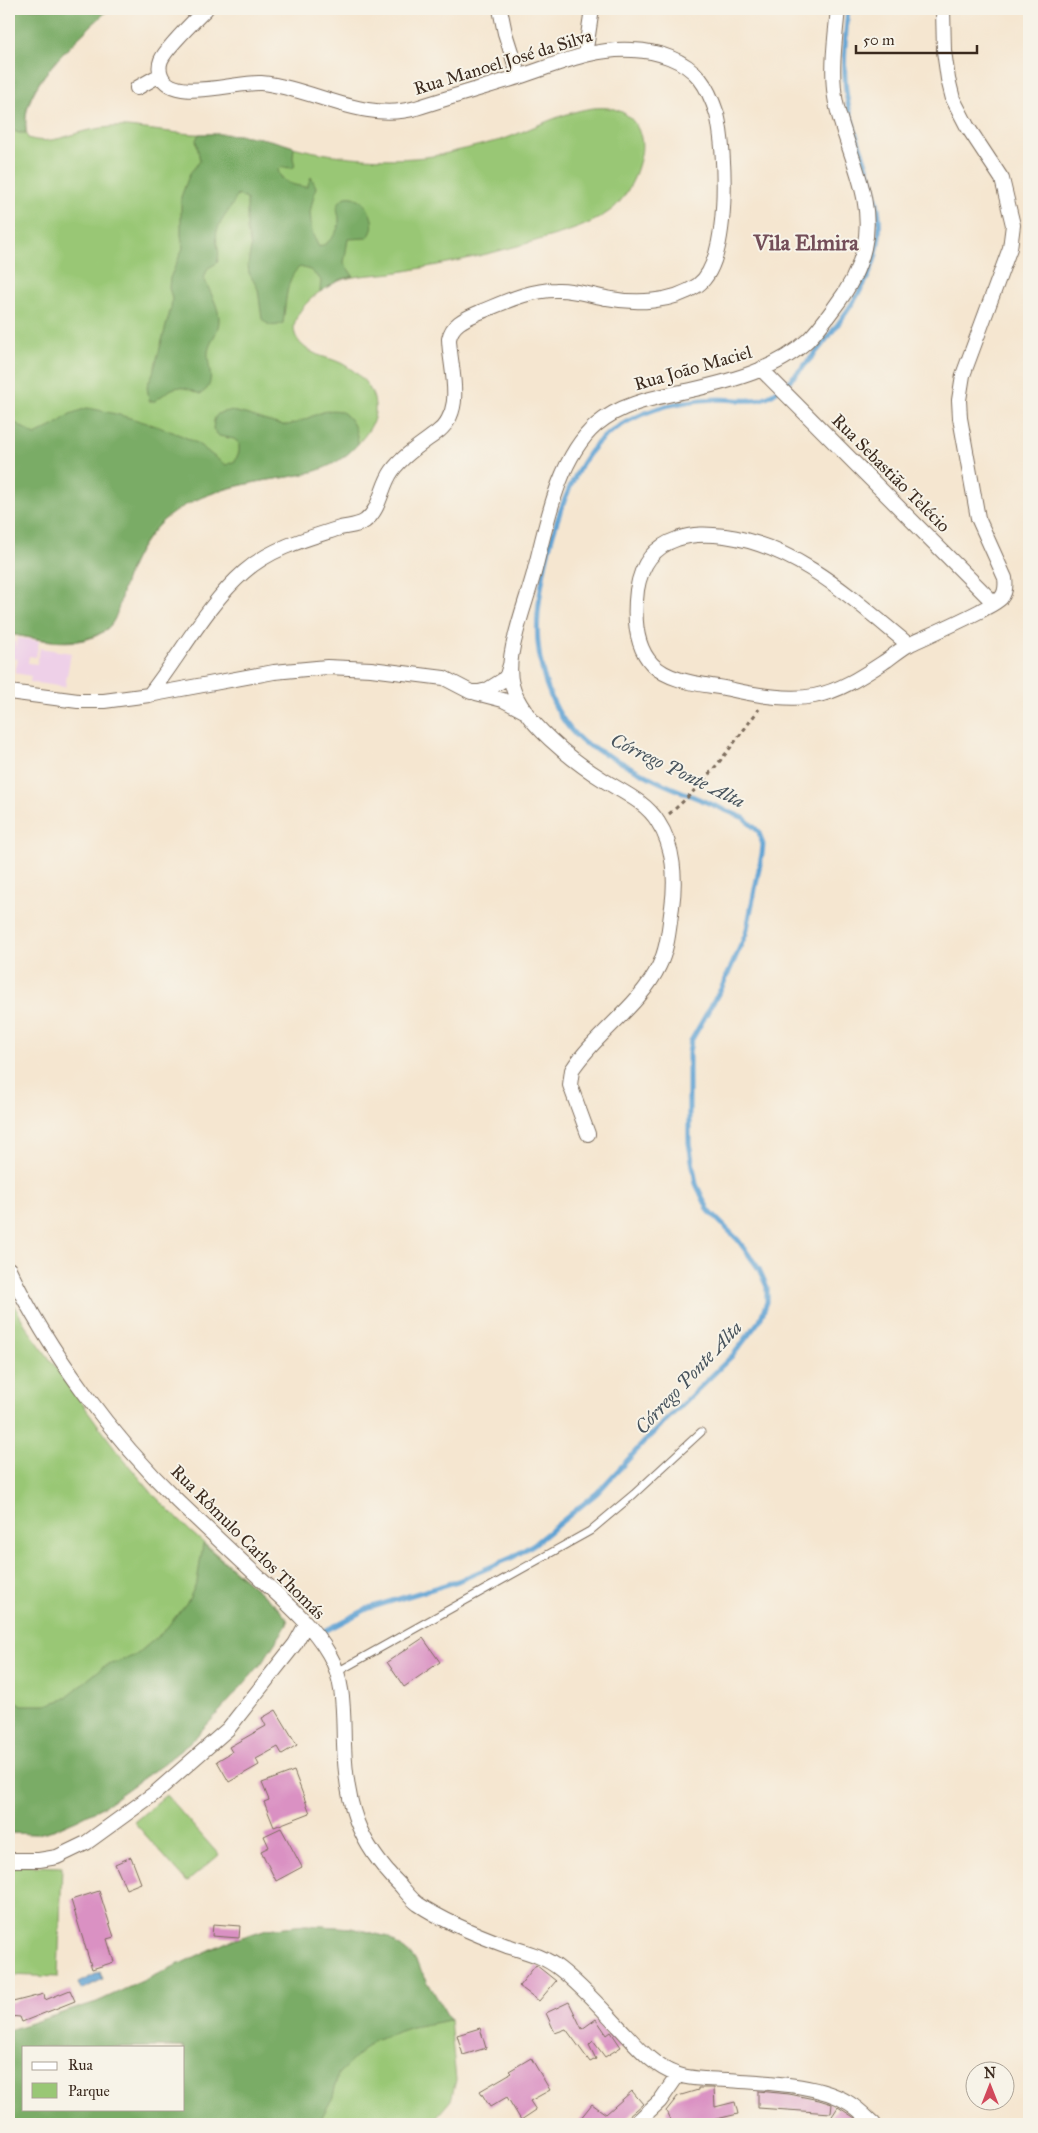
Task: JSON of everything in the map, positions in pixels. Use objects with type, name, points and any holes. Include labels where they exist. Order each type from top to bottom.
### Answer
[{"type":"street","points":[[137,88],[160,75],[161,59],[206,9]]},
{"type":"street","points":[[500,9],[503,26],[519,77]]},
{"type":"street","points":[[585,55],[592,9]]},
{"type":"street","name":"Rua João Maciel","points":[[510,664],[557,492],[572,457],[595,426],[612,415],[636,404],[706,386],[761,369],[800,347],[826,319],[849,286],[865,246],[867,218],[866,204],[838,112],[834,86],[838,9]]},
{"type":"street","points":[[909,645],[820,574],[768,546],[727,536],[694,534],[670,541],[652,554],[642,570],[635,607],[638,636],[642,649],[652,664],[670,676],[681,680],[768,695],[798,697],[814,696],[828,692],[861,678],[909,645],[944,630],[994,603],[1002,596],[1006,585],[1005,578],[978,518],[960,418],[959,400],[963,375],[1010,248],[1013,225],[1007,192],[1002,179],[967,126],[953,99],[946,60],[943,9]]},
{"type":"street","name":"Rua Manoel José da Silva","points":[[149,695],[169,670],[194,632],[243,572],[274,551],[365,521],[374,511],[388,477],[396,466],[445,427],[451,417],[455,401],[450,334],[461,321],[509,300],[536,292],[568,290],[621,300],[648,301],[681,294],[705,279],[711,269],[720,238],[723,177],[720,132],[716,114],[705,88],[693,72],[684,65],[654,52],[620,49],[585,55],[410,110],[386,112],[357,108],[259,83],[237,84],[201,90],[182,90],[170,85],[160,75]]},
{"type":"street","name":"Rua Sebastião Telécio","points":[[761,369],[994,603]]},
{"type":"street","points":[[471,692],[487,690],[500,683],[507,675],[510,664]]},
{"type":"street","points":[[510,664],[513,689],[526,712],[563,751],[590,772],[642,805],[659,822],[669,849],[674,882],[664,954],[659,966],[647,985],[572,1070],[570,1085],[588,1134]]},
{"type":"street","points":[[9,692],[78,701],[104,701],[149,695],[274,672],[327,667],[371,669],[444,678],[471,692],[502,700],[526,712]]},
{"type":"street","name":"Rua Rômulo Carlos Thomás","points":[[9,1269],[33,1316],[48,1339],[88,1396],[126,1444],[173,1496],[289,1604],[323,1645],[337,1672],[341,1688],[344,1749],[350,1798],[359,1828],[380,1864],[415,1902],[484,1936],[544,1958],[560,1968],[652,2060],[678,2075],[796,2086],[823,2092],[847,2102],[874,2124]]},
{"type":"street","points":[[9,1860],[39,1860],[57,1857],[86,1843],[155,1793],[206,1751],[228,1729],[295,1644],[306,1624]]},
{"type":"street","points":[[635,2124],[660,2101],[678,2075]]},
{"type":"lane","points":[[337,1672],[590,1530],[634,1494],[701,1432]]},
{"type":"path","points":[[659,822],[680,804],[725,756],[768,695]]},
{"type":"shaded area","points":[[17,638],[39,641],[36,657],[29,656],[28,663],[37,664],[40,648],[71,653],[65,687],[30,682],[31,676],[15,673],[18,659],[13,658],[9,677],[9,641],[15,642],[15,652]]},
{"type":"green space","points":[[9,9],[109,9],[66,50],[39,84],[30,102],[26,120],[28,138],[35,140],[57,139],[101,128],[127,127],[186,133],[246,136],[331,155],[394,159],[415,158],[434,156],[501,140],[574,112],[594,108],[612,109],[627,115],[638,129],[642,141],[640,160],[632,183],[618,204],[592,222],[532,242],[462,260],[343,280],[318,293],[297,316],[294,325],[295,334],[300,343],[310,351],[337,361],[349,368],[364,380],[369,388],[373,396],[375,414],[371,427],[357,445],[346,455],[323,468],[220,491],[193,501],[173,512],[153,531],[138,553],[122,591],[113,621],[107,629],[97,636],[85,640],[59,642],[9,634]]},
{"type":"green space","points":[[9,9],[109,9],[62,54],[40,81],[27,109],[26,133],[18,133],[9,128]]},
{"type":"green space","points":[[199,134],[247,136],[271,140],[294,147],[293,158],[295,166],[292,168],[281,167],[278,170],[285,181],[298,186],[307,187],[311,177],[316,187],[310,212],[312,233],[319,247],[330,240],[336,233],[339,224],[337,207],[344,198],[356,198],[364,203],[370,214],[372,231],[367,238],[348,239],[344,263],[353,276],[339,280],[320,292],[321,280],[310,270],[300,267],[291,278],[283,323],[272,326],[262,319],[258,289],[249,273],[248,265],[251,247],[247,231],[247,199],[237,195],[217,231],[216,239],[219,254],[217,263],[208,268],[204,278],[215,303],[219,318],[218,327],[208,352],[209,386],[200,394],[186,388],[172,389],[155,401],[149,401],[147,386],[153,373],[171,308],[170,278],[183,248],[181,197],[190,173],[200,161],[196,140]]},
{"type":"green space","points":[[87,408],[128,417],[175,433],[198,444],[226,465],[235,461],[239,452],[239,443],[234,439],[219,436],[213,429],[214,419],[218,414],[224,412],[241,413],[285,425],[333,410],[341,412],[350,419],[354,425],[358,444],[337,462],[314,472],[250,483],[204,496],[164,519],[138,553],[123,588],[115,619],[108,628],[97,635],[73,641],[60,641],[9,634],[9,419],[35,435],[55,425],[70,414]]},
{"type":"green space","points":[[9,1296],[27,1328],[120,1455],[152,1493],[191,1532],[278,1608],[288,1622],[261,1664],[191,1742],[104,1806],[53,1830],[37,1834],[9,1833]]},
{"type":"green space","points":[[203,1544],[278,1608],[287,1619],[287,1625],[261,1664],[191,1742],[104,1806],[53,1830],[37,1834],[9,1833],[9,1695],[22,1705],[46,1705],[64,1699],[103,1667],[136,1655],[164,1631],[188,1601],[197,1582]]},
{"type":"green space","points":[[166,1795],[219,1855],[187,1882],[134,1822]]},
{"type":"green space","points":[[9,1865],[62,1867],[58,1977],[9,1975]]},
{"type":"green space","points":[[306,1925],[352,1928],[388,1937],[413,1957],[450,2020],[456,2080],[451,2100],[433,2121],[425,2124],[9,2124],[9,2030],[97,2002],[227,1942],[267,1929]]},
{"type":"green space","points":[[306,1925],[352,1928],[388,1937],[413,1957],[450,2020],[412,2027],[374,2040],[338,2074],[333,2097],[318,2124],[9,2124],[9,2030],[97,2002],[227,1942],[267,1929]]},
{"type":"water","points":[[100,1972],[103,1979],[81,1990],[78,1983]]},
{"type":"building","points":[[423,1638],[440,1662],[404,1687],[387,1662]]},
{"type":"building","points":[[276,1710],[297,1745],[282,1754],[278,1747],[256,1759],[259,1765],[229,1782],[217,1761],[232,1752],[229,1747],[266,1726],[262,1718]]},
{"type":"building","points":[[294,1771],[310,1813],[274,1827],[264,1802],[269,1800],[262,1783]]},
{"type":"building","points":[[281,1828],[302,1867],[276,1881],[261,1851],[269,1847],[264,1836]]},
{"type":"building","points":[[131,1857],[141,1883],[126,1889],[115,1864]]},
{"type":"building","points":[[99,1891],[114,1937],[107,1939],[114,1962],[92,1969],[71,1900]]},
{"type":"building","points":[[213,1924],[240,1926],[239,1938],[212,1936]]},
{"type":"building","points":[[536,1965],[556,1981],[539,2001],[519,1986]]},
{"type":"building","points":[[70,1990],[75,2001],[22,2022],[20,2017],[9,2016],[9,2003],[44,1994],[45,2000]]},
{"type":"building","points":[[569,2002],[582,2029],[596,2019],[607,2035],[611,2032],[621,2047],[605,2057],[593,2041],[589,2045],[596,2059],[590,2062],[566,2029],[555,2033],[546,2013]]},
{"type":"building","points":[[480,2028],[486,2048],[463,2055],[457,2035]]},
{"type":"building","points":[[531,2058],[550,2090],[530,2101],[536,2110],[521,2120],[507,2097],[490,2107],[480,2091],[511,2073],[509,2071]]},
{"type":"building","points":[[698,2088],[714,2088],[715,2107],[735,2102],[738,2114],[708,2121],[709,2124],[672,2124],[666,2111],[678,2096],[698,2090]]},
{"type":"building","points":[[632,2091],[643,2104],[620,2124],[576,2124],[592,2104],[606,2114]]},
{"type":"building","points":[[758,2091],[789,2094],[819,2100],[832,2104],[831,2113],[758,2108]]},
{"type":"building","points":[[838,2107],[855,2118],[861,2124],[827,2124]]},
{"type":"waterway","name":"Córrego Ponte Alta","points":[[317,1635],[369,1608],[458,1581],[513,1557],[534,1544],[597,1493],[648,1438],[733,1355],[760,1320],[767,1302],[767,1287],[759,1269],[738,1240],[709,1211],[696,1184],[689,1143],[689,1052],[691,1041],[722,987],[746,934],[762,854],[763,845],[759,832],[744,818],[661,783],[584,743],[574,734],[558,711],[546,685],[538,643],[538,620],[540,593],[546,563],[563,503],[575,476],[589,453],[604,437],[644,413],[672,404],[718,399],[756,400],[774,393],[790,380],[823,344],[863,286],[870,272],[877,249],[880,227],[878,206],[853,125],[846,91],[845,56],[848,9]]},
{"type":"district","name":"Vila Elmira","points":[[806,242]]}]
